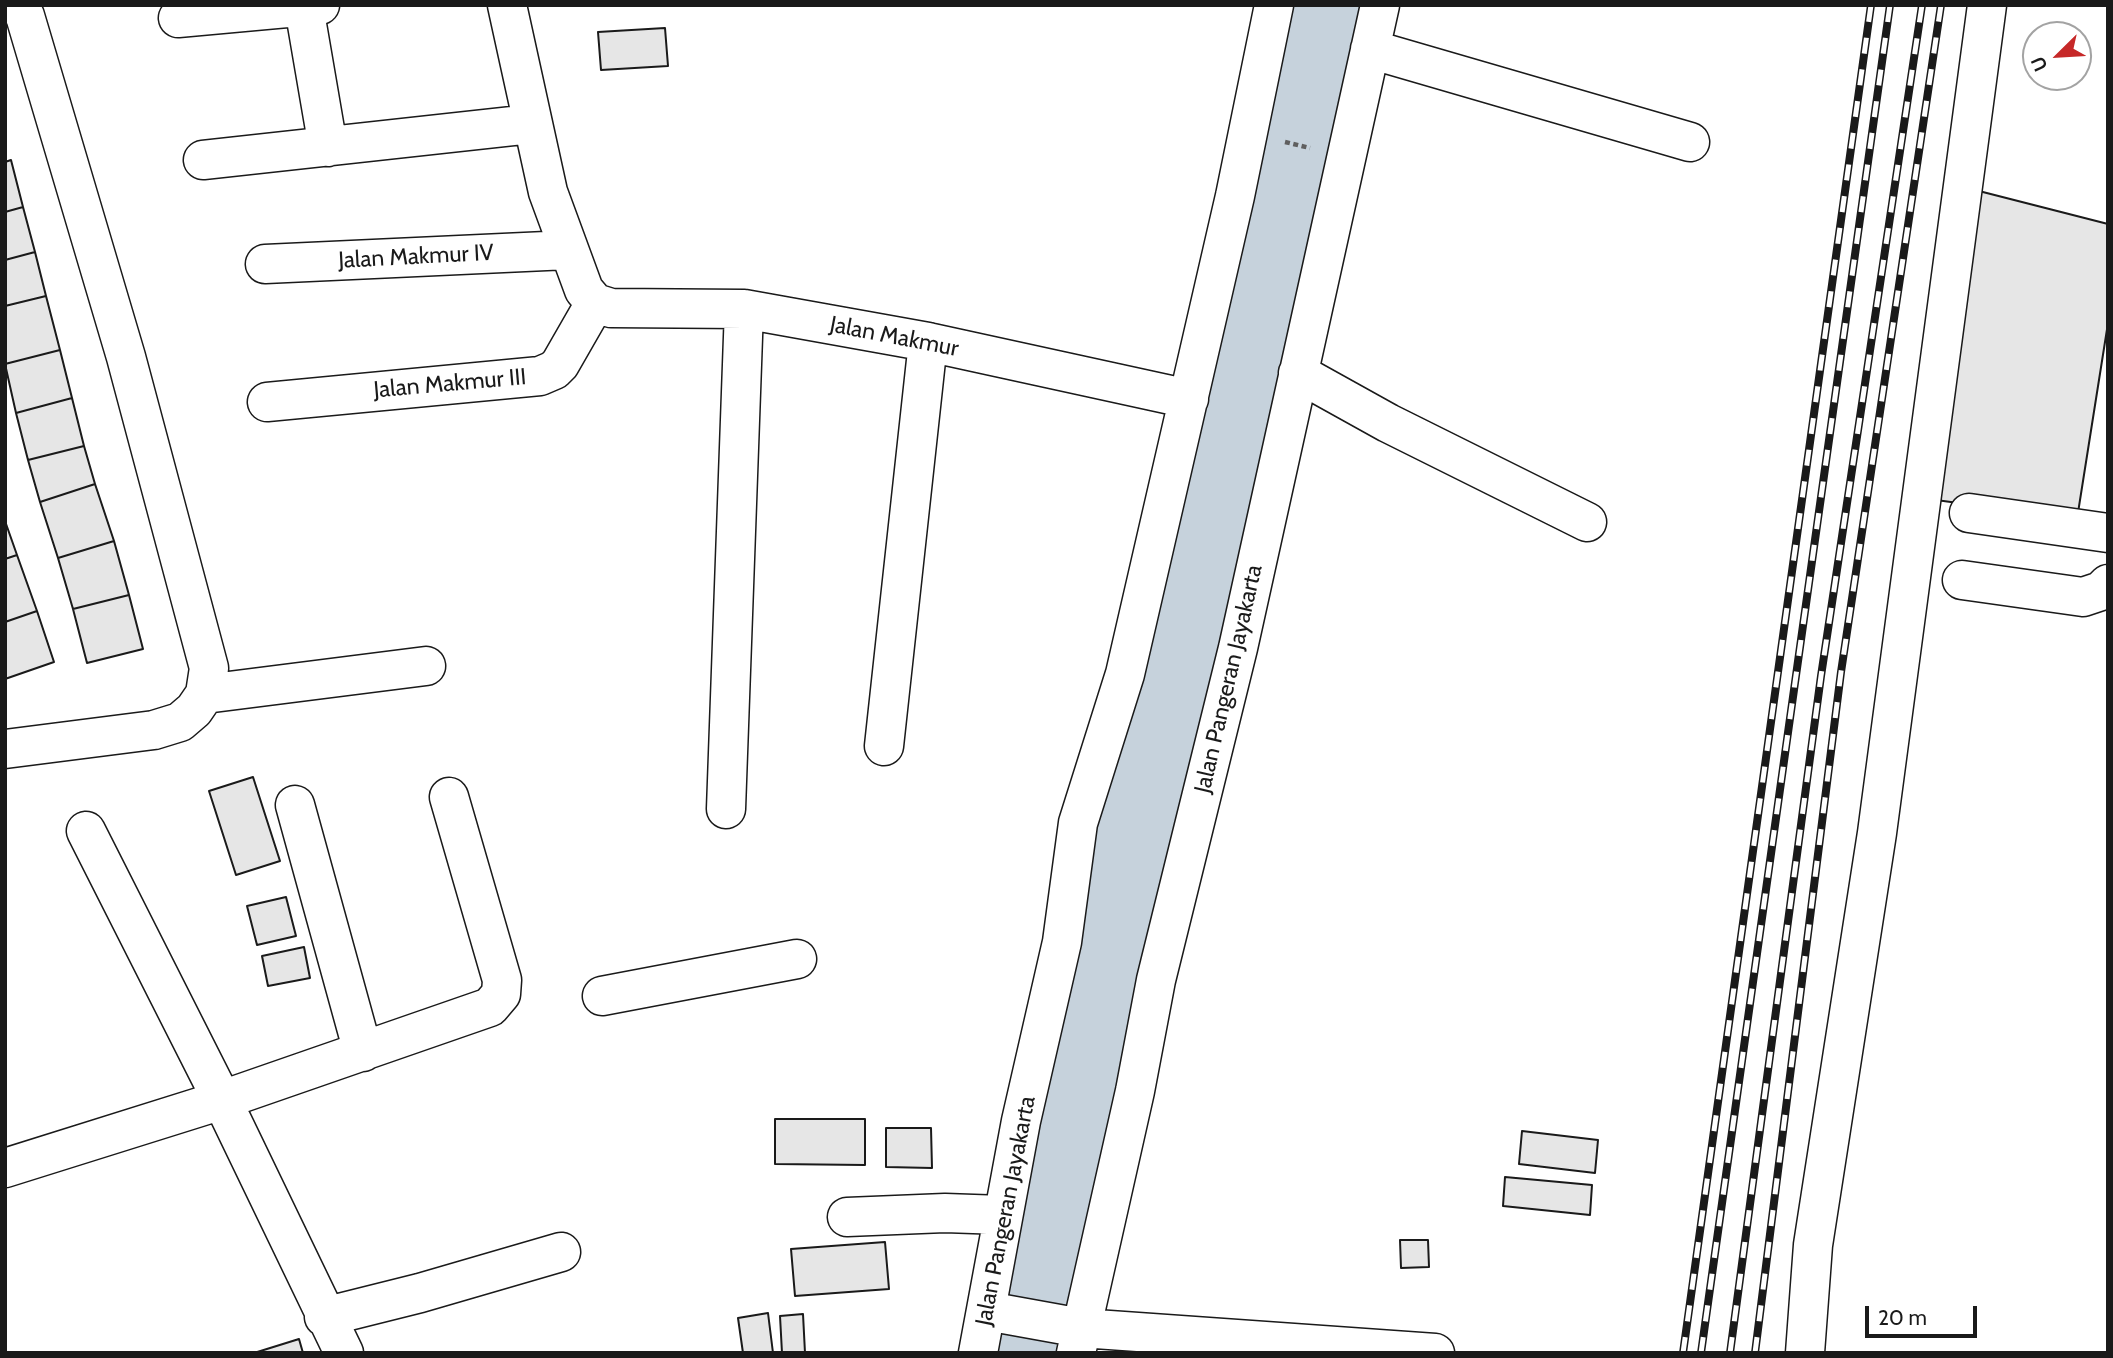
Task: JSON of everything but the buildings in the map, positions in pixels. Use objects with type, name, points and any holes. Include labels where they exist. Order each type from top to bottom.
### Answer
[{"type":"street","points":[[5,749],[154,730],[180,722],[194,710],[205,694],[209,668],[126,357],[25,16],[18,5]]},
{"type":"street","points":[[507,5],[531,124],[568,250],[584,290],[595,303]]},
{"type":"street","name":"Jalan Pangeran Jayakarta","points":[[978,1353],[994,1311],[1002,1215],[1062,942],[1078,823],[1125,674],[1189,399],[1274,5]]},
{"type":"street","name":"Jalan Pangeran Jayakarta","points":[[1072,1335],[1135,1091],[1156,980],[1235,661],[1380,5]]},
{"type":"street","points":[[1805,1353],[1813,1245],[1877,833],[1987,5]]},
{"type":"street","points":[[178,18],[312,6],[328,147]]},
{"type":"street","points":[[1370,50],[1689,142]]},
{"type":"street","points":[[203,160],[531,124]]},
{"type":"street","name":"Jalan Makmur IV","points":[[265,264],[568,250]]},
{"type":"street","name":"Jalan Makmur","points":[[595,303],[611,308],[744,309],[928,342],[1189,399]]},
{"type":"street","name":"Jalan Makmur III","points":[[267,402],[540,376],[560,364],[595,303]]},
{"type":"street","points":[[726,809],[744,309]]},
{"type":"street","points":[[884,746],[928,342]]},
{"type":"street","points":[[1298,373],[1388,423],[1587,522]]},
{"type":"street","points":[[1969,513],[2108,533]]},
{"type":"street","points":[[1962,580],[2083,597],[2101,591],[2108,584]]},
{"type":"street","points":[[205,694],[426,666]]},
{"type":"street","points":[[5,1168],[222,1100],[490,1007],[501,994],[502,980],[449,797]]},
{"type":"street","points":[[295,805],[363,1052]]},
{"type":"street","points":[[86,831],[222,1100],[324,1317],[344,1353]]},
{"type":"street","points":[[602,996],[797,959]]},
{"type":"street","points":[[847,1217],[945,1213],[1002,1215]]},
{"type":"street","points":[[324,1317],[420,1293],[561,1252]]},
{"type":"street","points":[[994,1311],[1072,1335],[1435,1353]]},
{"type":"shaded area","points":[[1274,5],[1380,5],[1076,1353],[978,1353]]},
{"type":"railway","points":[[1683,1353],[1871,5]]},
{"type":"railway","points":[[1701,1353],[1890,5]]},
{"type":"railway","points":[[1730,1353],[1821,676],[1922,5]]},
{"type":"railway","points":[[1755,1353],[1841,672],[1941,5]]}]
